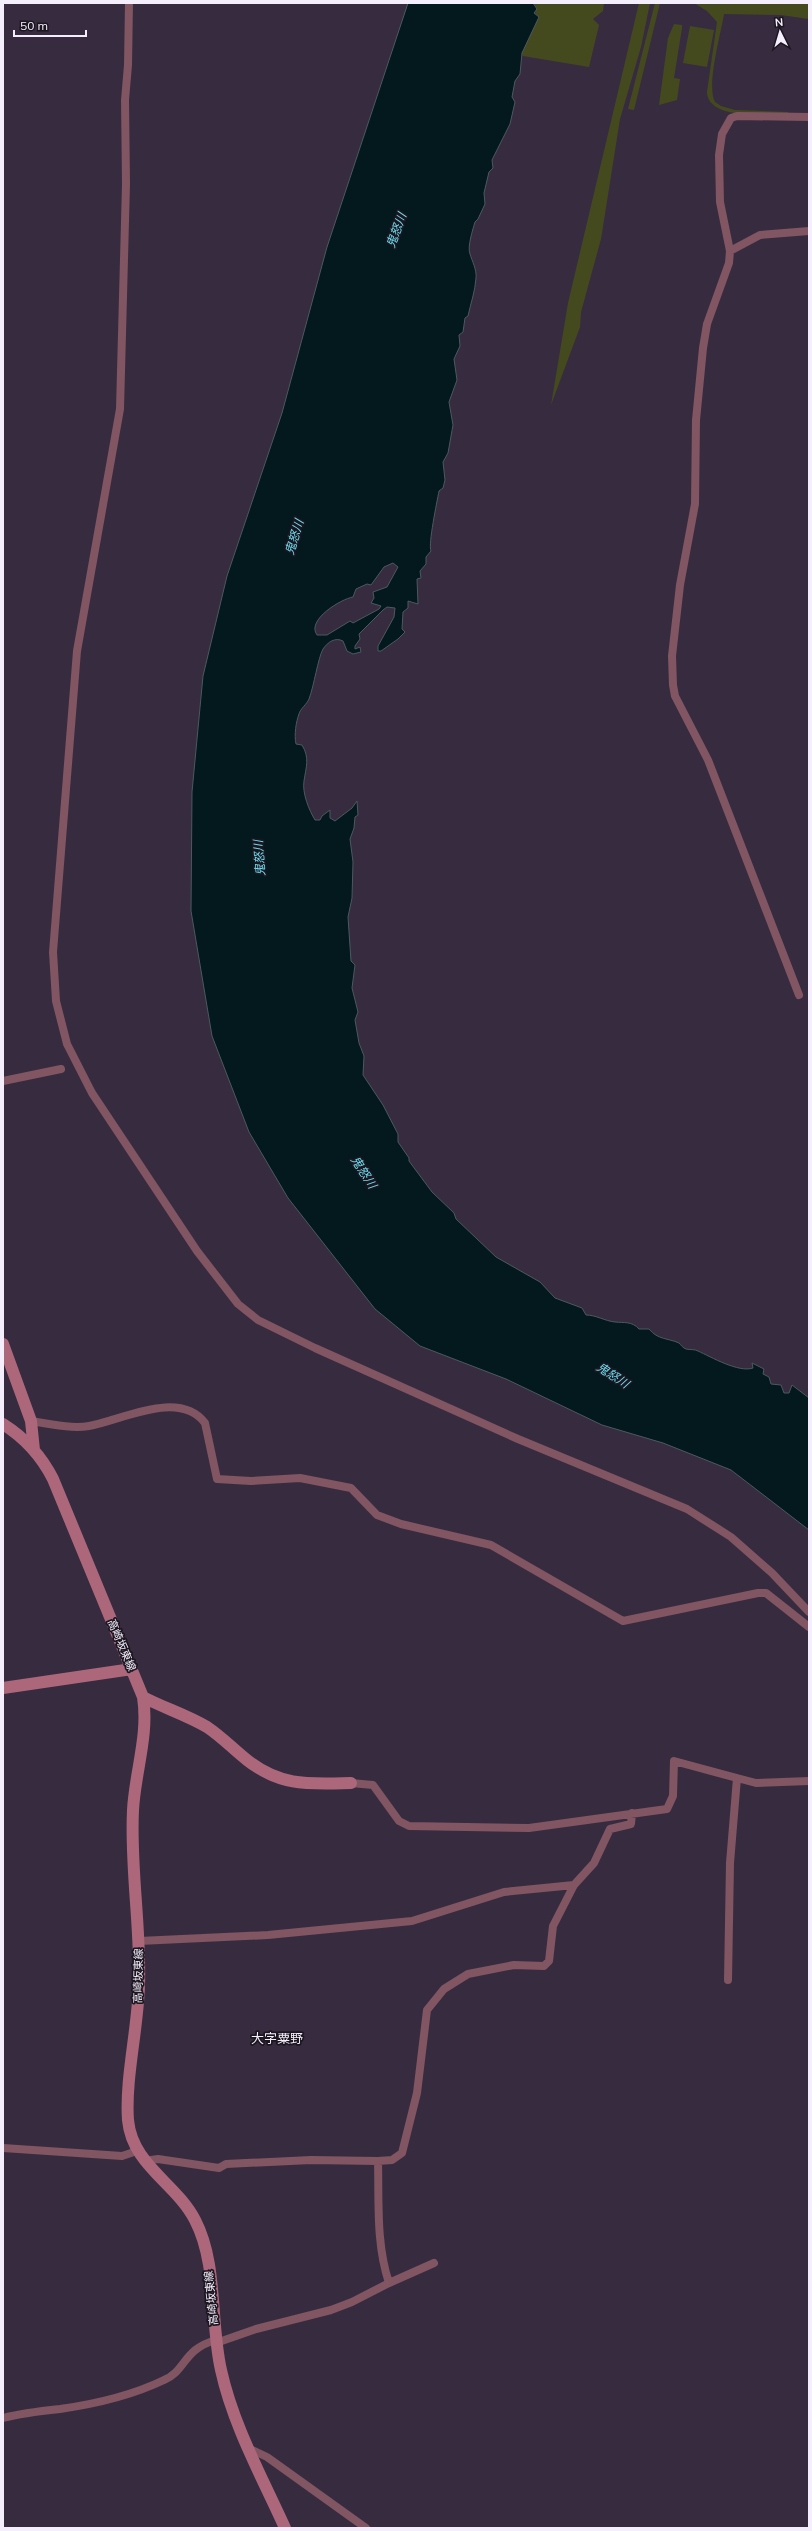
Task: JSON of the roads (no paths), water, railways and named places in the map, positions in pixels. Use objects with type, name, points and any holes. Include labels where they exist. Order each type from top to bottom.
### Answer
[{"type":"main road","points":[[3,1344],[31,1421],[34,1450]]},
{"type":"main road","name":"高崎坂東線","points":[[3,1424],[19,1435],[34,1450],[53,1478],[143,1697],[144,1726],[133,1816],[139,1941],[137,2015],[128,2109],[130,2130],[140,2156],[184,2202],[199,2228],[207,2255],[216,2342],[226,2389],[250,2449],[285,2528]]},
{"type":"main road","points":[[3,1688],[132,1669]]},
{"type":"main road","points":[[143,1697],[204,1726],[222,1737],[246,1760],[279,1779],[302,1784],[351,1783]]},
{"type":"street","points":[[129,3],[128,64],[125,100],[126,184],[120,408],[77,651],[53,952],[56,1001],[67,1044],[92,1093],[197,1251],[238,1304],[258,1320],[315,1348],[518,1439],[687,1509],[731,1537],[772,1573],[809,1612]]},
{"type":"street","points":[[799,995],[708,760],[675,696],[672,656],[680,585],[694,504],[696,420],[703,348],[707,324],[729,263],[730,251],[720,202],[719,155],[722,134],[730,118],[737,116],[809,117]]},
{"type":"street","points":[[730,251],[760,235],[809,231]]},
{"type":"street","points":[[3,1081],[61,1069]]},
{"type":"street","points":[[31,1421],[90,1426],[147,1409],[185,1409],[200,1416],[205,1423],[217,1479],[251,1481],[300,1478],[351,1488],[377,1515],[401,1524],[490,1545],[624,1620],[758,1593],[766,1593],[809,1627]]},
{"type":"street","points":[[351,1783],[373,1785],[398,1821],[409,1826],[529,1828],[668,1809],[673,1796],[674,1761],[756,1783],[809,1782]]},
{"type":"street","points":[[728,1980],[730,1863],[737,1778]]},
{"type":"street","points":[[3,2148],[140,2156],[218,2168],[226,2164],[311,2160],[392,2160],[402,2153],[417,2092],[427,2010],[444,1989],[468,1974],[514,1965],[544,1966],[549,1961],[553,1926],[574,1885],[594,1863],[610,1830],[631,1824],[632,1813]]},
{"type":"street","points":[[139,1941],[268,1935],[412,1921],[504,1892],[574,1885]]},
{"type":"street","points":[[378,2161],[379,2232],[384,2268],[389,2283]]},
{"type":"street","points":[[3,2418],[80,2405],[121,2395],[165,2380],[172,2376],[195,2348],[256,2329],[331,2310],[352,2302],[434,2262]]},
{"type":"street","points":[[250,2449],[267,2457],[366,2528]]},
{"type":"water","name":"鬼怒川","points":[[408,3],[533,3],[537,9],[534,13],[539,17],[522,53],[520,74],[515,81],[512,97],[515,102],[510,124],[492,160],[493,168],[489,172],[484,193],[485,204],[475,222],[469,247],[476,272],[474,292],[468,316],[465,318],[463,332],[459,335],[460,346],[454,359],[457,380],[449,402],[453,425],[448,453],[443,462],[445,480],[443,488],[439,491],[430,547],[431,551],[426,557],[426,564],[420,571],[421,578],[417,579],[418,604],[408,601],[408,608],[403,612],[402,629],[405,632],[381,651],[378,651],[378,646],[394,617],[395,608],[387,607],[359,634],[360,639],[355,646],[355,649],[360,647],[361,652],[353,654],[347,651],[343,641],[340,640],[329,642],[323,649],[309,699],[302,708],[297,721],[295,737],[296,744],[302,745],[307,758],[304,791],[308,806],[315,820],[320,820],[322,816],[330,810],[330,818],[335,821],[352,808],[357,801],[358,815],[355,817],[354,828],[350,839],[353,862],[352,898],[348,917],[351,961],[355,965],[352,988],[358,1012],[355,1020],[359,1043],[364,1056],[363,1075],[383,1105],[398,1134],[398,1142],[409,1158],[409,1161],[432,1192],[454,1213],[456,1219],[496,1257],[540,1282],[555,1298],[582,1308],[586,1315],[611,1321],[628,1323],[639,1329],[649,1329],[656,1335],[679,1343],[685,1349],[697,1350],[733,1366],[747,1369],[753,1368],[752,1363],[764,1369],[763,1374],[769,1377],[771,1384],[781,1385],[784,1393],[789,1393],[792,1385],[809,1398],[809,1530],[731,1470],[663,1443],[602,1425],[506,1379],[420,1346],[375,1309],[288,1198],[249,1132],[212,1036],[191,911],[192,792],[203,676],[227,576],[282,413],[327,247]],"holes":[[[393,563],[398,567],[387,587],[373,592],[374,598],[371,603],[381,606],[379,609],[353,623],[350,621],[327,635],[317,635],[315,629],[316,623],[326,611],[333,606],[353,597],[356,589],[367,584],[371,585],[384,567]]]},
{"type":"district","name":"大字粟野","points":[[277,2038]]}]
